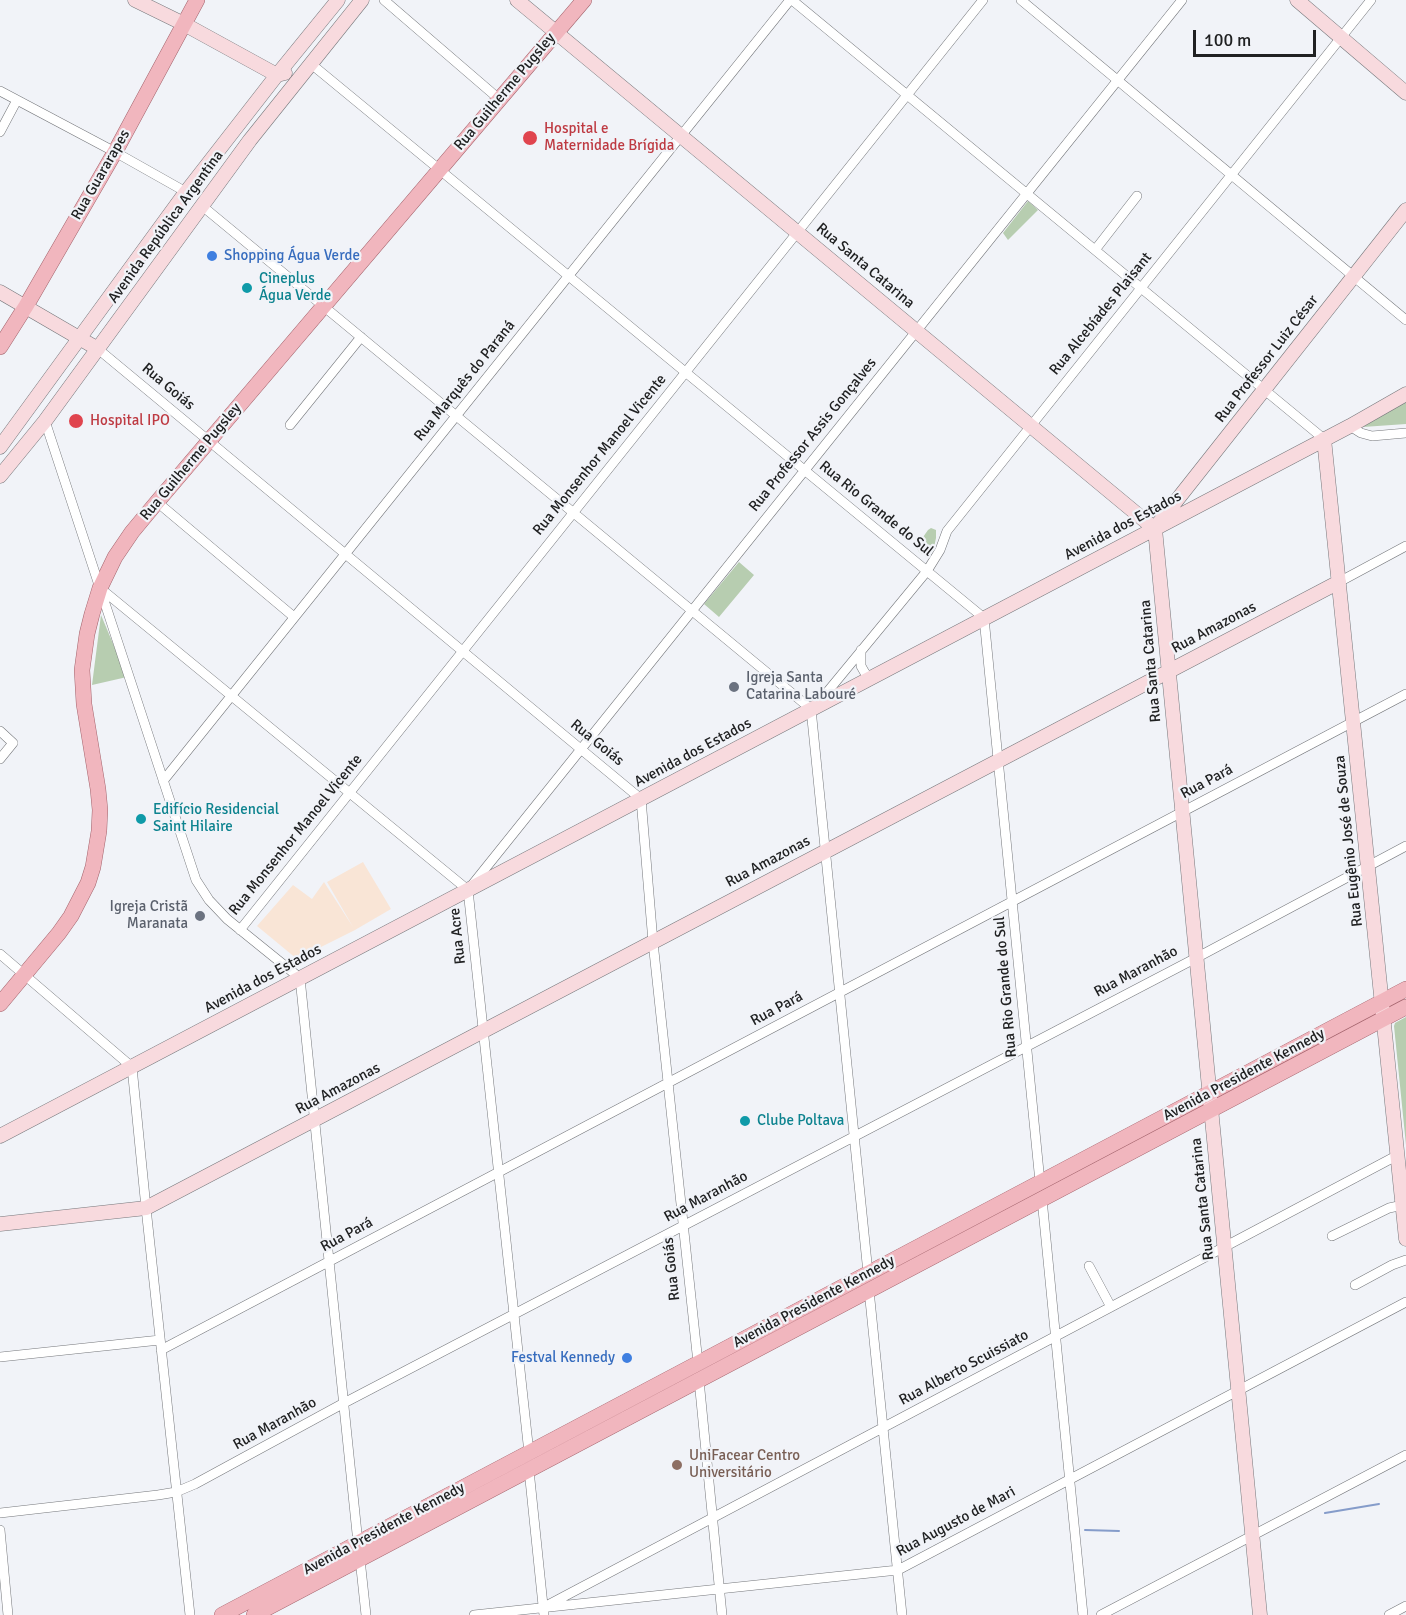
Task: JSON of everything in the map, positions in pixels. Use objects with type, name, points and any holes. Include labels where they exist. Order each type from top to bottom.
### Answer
[{"type":"main road","name":"Rua Guararapes","points":[[0,347],[115,152],[196,0]]},
{"type":"main road","name":"Rua Guilherme Pugsley","points":[[0,1004],[59,933],[76,908],[88,883],[97,850],[100,810],[84,704],[82,670],[87,634],[106,574],[124,544],[157,502],[584,0]]},
{"type":"main road","name":"Avenida Presidente Kennedy","points":[[254,1615],[360,1559],[485,1485],[529,1453],[1406,989]]},
{"type":"main road","name":"Avenida Presidente Kennedy","points":[[222,1615],[358,1543],[485,1485],[530,1470],[1406,1007]]},
{"type":"main road","points":[[1296,1047],[1302,1049],[1305,1054],[1305,1059],[1301,1063]]},
{"type":"main road","points":[[782,1319],[784,1335]]},
{"type":"street","points":[[135,0],[277,75],[310,63]]},
{"type":"street","name":"Avenida República Argentina","points":[[0,447],[186,192],[338,0]]},
{"type":"street","name":"Avenida República Argentina","points":[[0,476],[45,421],[250,140],[362,0]]},
{"type":"street","points":[[384,0],[499,99]]},
{"type":"street","name":"Rua Santa Catarina","points":[[517,0],[1155,529],[1260,1615]]},
{"type":"street","points":[[791,0],[1324,439]]},
{"type":"street","name":"Rua Marquês do Paraná","points":[[163,781],[791,0]]},
{"type":"street","name":"Rua Monsenhor Manoel Vicente","points":[[240,930],[984,0]]},
{"type":"street","points":[[1021,0],[1406,320]]},
{"type":"street","name":"Rua Professor Assis Gonçalves","points":[[468,890],[1182,0]]},
{"type":"street","points":[[1297,0],[1406,93]]},
{"type":"street","name":"Rua Alcebíades Plaisant","points":[[814,708],[927,571],[940,550],[947,531],[1371,0]]},
{"type":"street","name":"Rua Rio Grande do Sul","points":[[310,63],[984,618],[1040,1182]]},
{"type":"street","points":[[0,91],[186,192]]},
{"type":"street","points":[[0,132],[17,100]]},
{"type":"street","points":[[1095,250],[1137,196]]},
{"type":"street","points":[[201,205],[692,611],[814,708],[825,851],[868,1273]]},
{"type":"street","name":"Rua Professor Luiz César","points":[[1155,529],[1406,210]]},
{"type":"street","points":[[0,292],[98,349]]},
{"type":"street","points":[[290,424],[361,337]]},
{"type":"street","name":"Rua Goiás","points":[[98,349],[641,799],[653,942],[698,1364]]},
{"type":"street","name":"Avenida dos Estados","points":[[0,1136],[1155,529],[1406,394]]},
{"type":"street","points":[[45,421],[196,880],[208,900],[240,930],[300,978],[358,1543]]},
{"type":"street","points":[[1350,426],[1361,433],[1372,436],[1406,433]]},
{"type":"street","name":"Rua Eugênio José de Souza","points":[[1324,439],[1406,1239]]},
{"type":"street","points":[[157,502],[294,617]]},
{"type":"street","name":"Rua Amazonas","points":[[146,1208],[1406,546]]},
{"type":"street","name":"Rua Acre","points":[[100,588],[468,890],[529,1453]]},
{"type":"street","points":[[861,650],[861,666],[871,678]]},
{"type":"street","name":"Rua Pará","points":[[0,1357],[161,1345],[500,1172],[1406,694]]},
{"type":"street","points":[[0,731],[14,743],[0,759]]},
{"type":"street","name":"Rua Maranhão","points":[[0,1513],[147,1497],[176,1492],[204,1480],[344,1403],[1406,846]]},
{"type":"street","points":[[0,954],[132,1067],[190,1615]]},
{"type":"street","name":"Rua Alberto Scuissiato","points":[[544,1611],[1055,1336],[1398,1155]]},
{"type":"street","points":[[1042,1199],[1083,1615]]},
{"type":"street","points":[[1332,1236],[1402,1204]]},
{"type":"street","points":[[0,1224],[146,1208]]},
{"type":"street","points":[[1355,1285],[1406,1260]]},
{"type":"street","points":[[1089,1266],[1111,1307]]},
{"type":"street","points":[[870,1290],[902,1615]]},
{"type":"street","name":"Rua Augusto de Mari","points":[[474,1615],[544,1611],[898,1570],[1406,1302]]},
{"type":"street","points":[[699,1380],[722,1615]]},
{"type":"street","points":[[1101,1615],[1406,1455]]},
{"type":"street","points":[[530,1470],[544,1611]]},
{"type":"street","points":[[0,1530],[8,1615]]},
{"type":"street","points":[[360,1559],[366,1615]]},
{"type":"street","points":[[1389,1615],[1406,1605]]},
{"type":"shaded area","points":[[363,862],[391,909],[297,959],[257,926],[293,885],[312,899],[324,882],[353,927],[327,882]]},
{"type":"green space","points":[[1028,201],[1038,210],[1008,240],[1003,233]]},
{"type":"green space","points":[[1406,398],[1406,424],[1363,427]]},
{"type":"green space","points":[[931,528],[936,530],[933,552],[925,555],[919,552],[914,543],[921,540]]},
{"type":"green space","points":[[739,562],[754,575],[719,617],[704,604]]},
{"type":"green space","points":[[101,615],[127,677],[92,685]]},
{"type":"green space","points":[[1406,1017],[1406,1145],[1394,1026]]},
{"type":"waterway","points":[[1325,1513],[1379,1504]]},
{"type":"waterway","points":[[1085,1530],[1119,1531]]},
{"type":"place","name":"Hospital e Maternidade Brígida","points":[[530,138]]},
{"type":"place","name":"Shopping Água Verde","points":[[212,256]]},
{"type":"place","name":"Cineplus Água Verde","points":[[247,288]]},
{"type":"place","name":"Hospital IPO","points":[[76,421]]},
{"type":"place","name":"Igreja Santa Catarina Labouré","points":[[734,687]]},
{"type":"place","name":"Edifício Residencial Saint Hilaire","points":[[141,819]]},
{"type":"place","name":"Igreja Cristã Maranata","points":[[200,916]]},
{"type":"place","name":"Clube Poltava","points":[[745,1121]]},
{"type":"place","name":"Festval Kennedy","points":[[627,1358]]},
{"type":"place","name":"UniFacear Centro Universitário","points":[[677,1465]]}]
